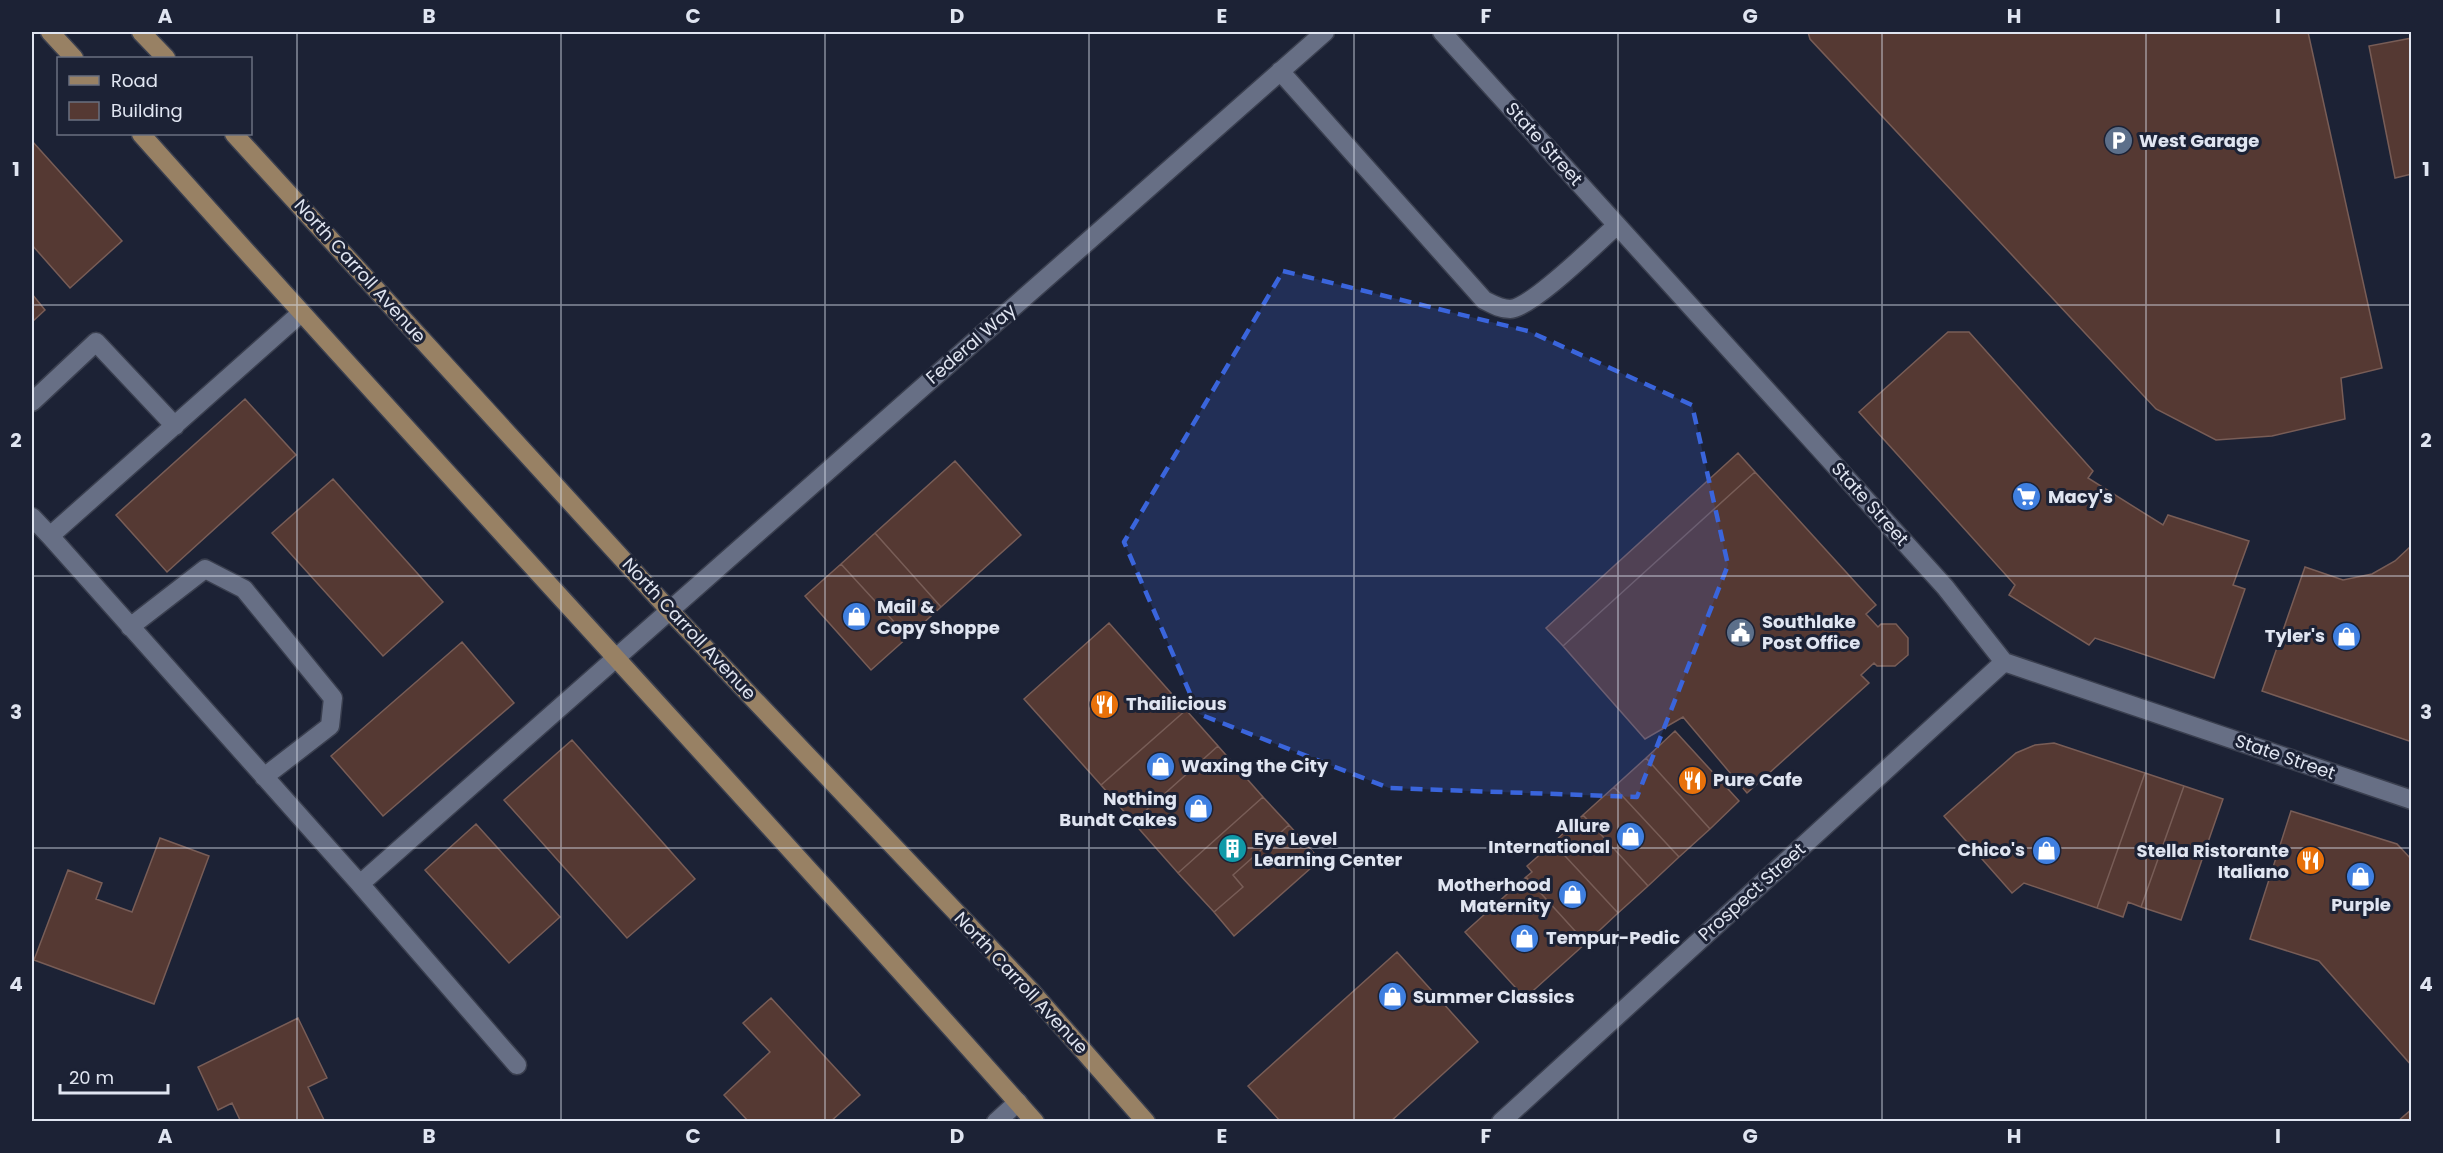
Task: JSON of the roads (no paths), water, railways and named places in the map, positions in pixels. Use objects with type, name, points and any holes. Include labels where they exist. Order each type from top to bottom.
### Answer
[{"type":"main road","points":[[50,32],[73,57]]},
{"type":"main road","points":[[141,32],[165,57]]},
{"type":"main road","points":[[142,135],[301,313],[617,657],[1035,1122]]},
{"type":"main road","name":"North Carroll Avenue","points":[[235,135],[670,611],[1030,990],[1146,1122]]},
{"type":"street","name":"Federal Way","points":[[360,884],[1326,32]]},
{"type":"street","name":"State Street","points":[[1442,32],[1945,587],[2004,662],[2412,800]]},
{"type":"street","points":[[1280,71],[1484,300],[1498,308],[1512,309],[1530,301],[1617,225]]},
{"type":"street","points":[[50,536],[301,313]]},
{"type":"street","points":[[32,402],[96,342],[175,426]]},
{"type":"street","points":[[32,517],[360,884],[518,1065]]},
{"type":"street","points":[[130,627],[205,570],[244,589],[333,698],[330,726],[264,777]]},
{"type":"street","name":"Prospect Street","points":[[1501,1122],[2004,662]]},
{"type":"street","points":[[996,1122],[1018,1102]]},
{"type":"place","name":"West Garage","points":[[2118,141]]},
{"type":"place","name":"Macy's","points":[[2027,497]]},
{"type":"place","name":"Mail & Copy Shoppe","points":[[856,617]]},
{"type":"place","name":"Southlake Post Office","points":[[1741,632]]},
{"type":"place","name":"Tyler's","points":[[2346,636]]},
{"type":"place","name":"Thailicious","points":[[1105,704]]},
{"type":"place","name":"Waxing the City","points":[[1160,766]]},
{"type":"place","name":"Pure Cafe","points":[[1692,780]]},
{"type":"place","name":"Nothing Bundt Cakes","points":[[1198,809]]},
{"type":"place","name":"Allure International","points":[[1631,836]]},
{"type":"place","name":"Eye Level Learning Center","points":[[1233,849]]},
{"type":"place","name":"Chico's","points":[[2046,850]]},
{"type":"place","name":"Stella Ristorante Italiano","points":[[2310,861]]},
{"type":"place","name":"Purple","points":[[2361,876]]},
{"type":"place","name":"Motherhood Maternity","points":[[1572,895]]},
{"type":"place","name":"Tempur-Pedic","points":[[1525,938]]},
{"type":"place","name":"Summer Classics","points":[[1392,997]]}]
